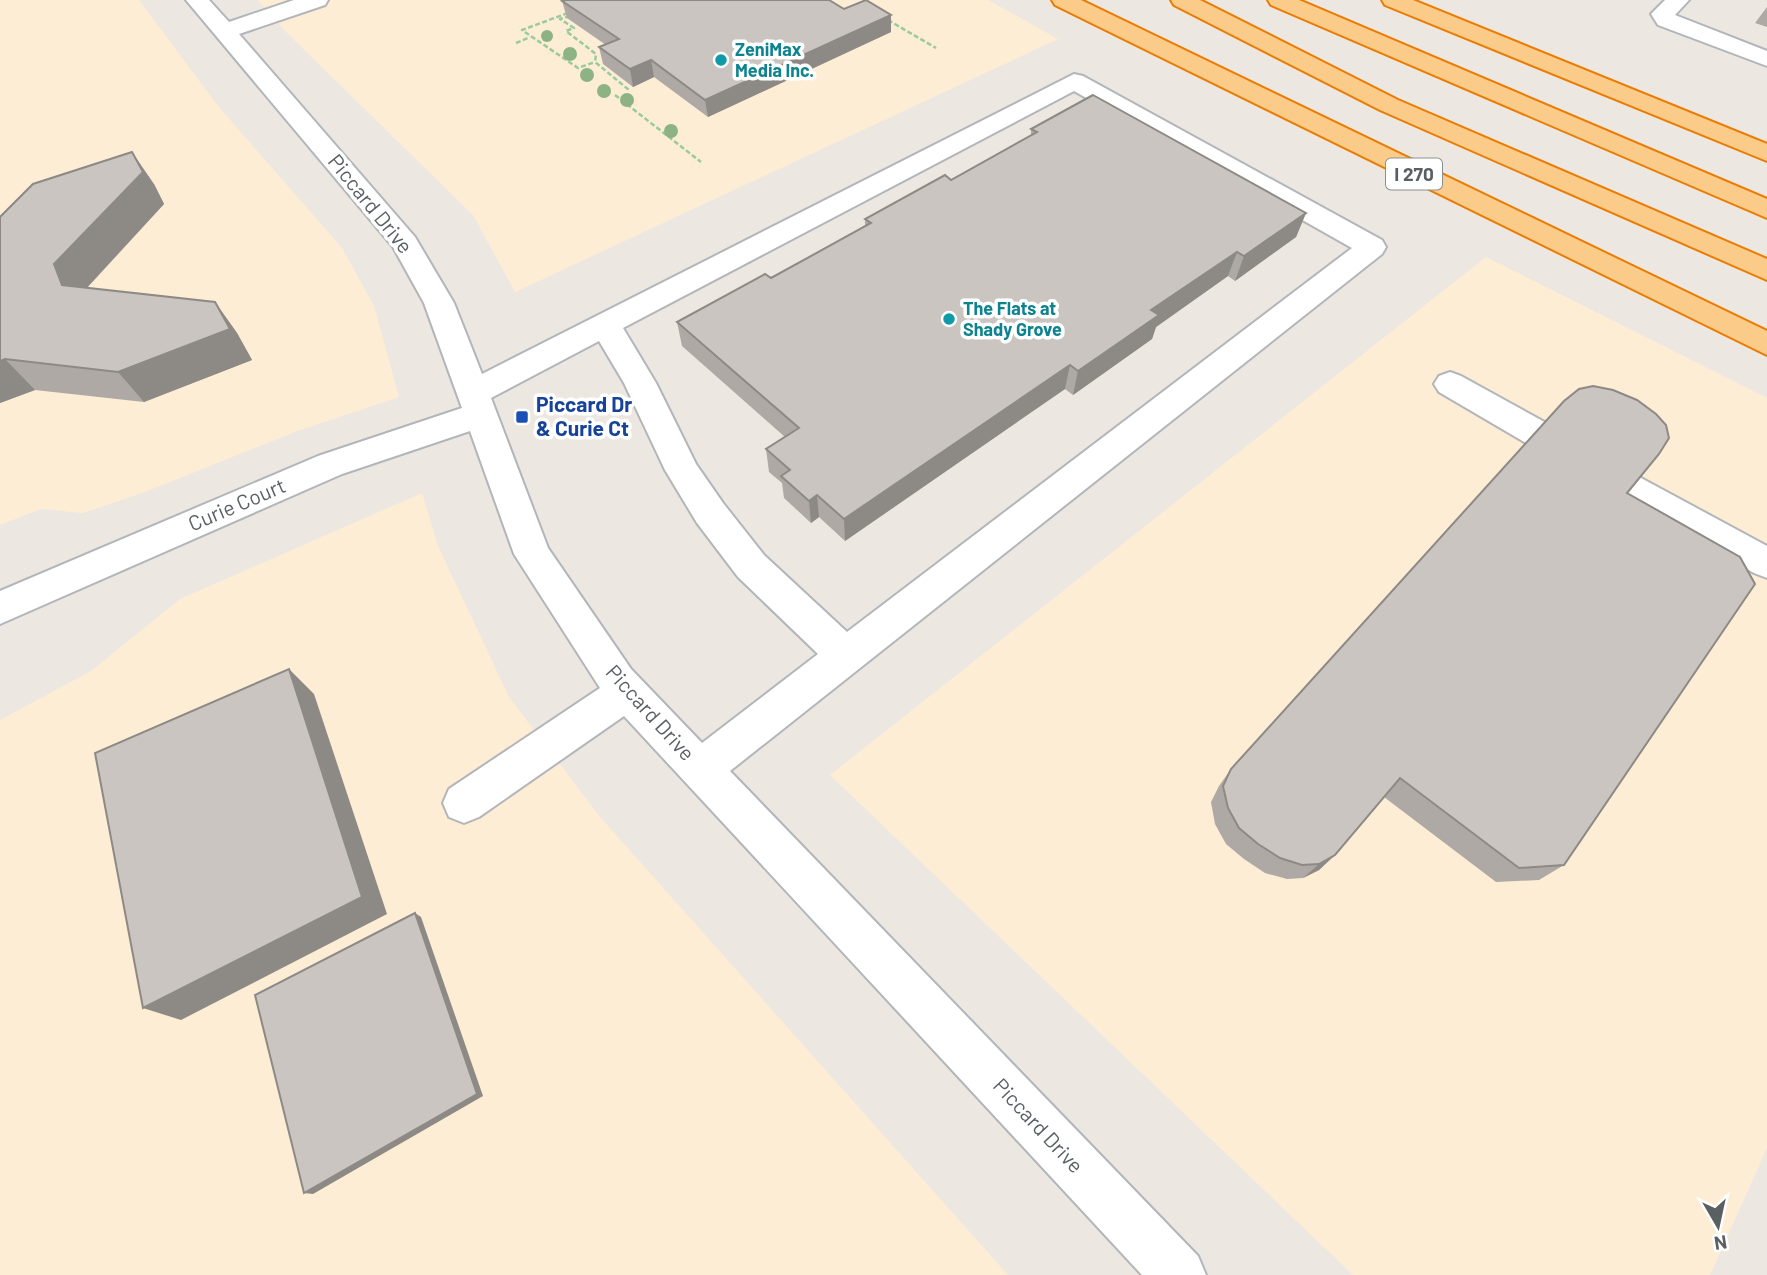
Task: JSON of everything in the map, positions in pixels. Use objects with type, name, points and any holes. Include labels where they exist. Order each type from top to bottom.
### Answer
[{"type":"highway","name":"I 270","points":[[1063,0],[1767,344]]},
{"type":"highway","name":"I 270","points":[[1182,0],[1389,105],[1767,270]]},
{"type":"highway","points":[[1279,0],[1767,209]]},
{"type":"highway","points":[[1334,0],[1639,156]]},
{"type":"highway","points":[[1393,0],[1767,153]]},
{"type":"street","name":"Piccard Drive","points":[[197,0],[405,243],[439,303],[532,554],[617,681],[1179,1275]]},
{"type":"street","points":[[223,32],[317,0]]},
{"type":"street","points":[[1678,0],[1663,14],[1666,20],[1767,59]]},
{"type":"street","name":"Curie Court","points":[[0,608],[475,404],[605,324],[1074,81],[1372,247],[846,656]]},
{"type":"street","points":[[605,324],[640,383],[682,470],[710,513],[751,566],[846,656],[700,769]]},
{"type":"street","points":[[1450,384],[1538,434]]},
{"type":"street","points":[[1629,487],[1767,562]]},
{"type":"street","points":[[464,803],[627,692]]},
{"type":"path","points":[[577,9],[522,30],[578,68],[595,62]]},
{"type":"path","points":[[572,15],[560,19],[574,28],[566,31],[596,54],[595,62]]},
{"type":"path","points":[[886,18],[936,48]]},
{"type":"path","points":[[516,43],[530,37]]},
{"type":"path","points":[[595,62],[629,90],[615,95],[701,162]]},
{"type":"shaded area","points":[[0,0],[139,0],[218,106],[342,248],[374,306],[399,397],[295,432],[145,492],[83,513],[41,509],[0,525]]},
{"type":"shaded area","points":[[258,0],[988,0],[1058,39],[515,292],[473,215],[288,34]]},
{"type":"shaded area","points":[[1486,257],[1767,398],[1767,1148],[1710,1275],[1353,1275],[830,775]]},
{"type":"shaded area","points":[[422,493],[438,546],[509,697],[600,817],[1008,1275],[0,1275],[0,720],[91,671],[180,599]]},
{"type":"building","name":"ZeniMax Media Inc.","points":[[829,0],[844,9],[866,0],[891,15],[705,100],[651,60],[630,69],[599,47],[619,39],[562,1]]},
{"type":"building","name":"The Flats at Shady Grove","points":[[1093,95],[1306,213],[1244,256],[1237,252],[1151,310],[1159,315],[1078,371],[1070,365],[844,519],[817,495],[809,501],[781,476],[790,470],[766,449],[799,428],[677,322],[765,274],[771,278],[871,223],[865,219],[945,175],[951,180],[1037,132],[1031,129]]},
{"type":"building","points":[[132,152],[143,172],[54,264],[62,285],[215,302],[230,329],[118,372],[5,359],[0,361],[0,217],[33,184]]},
{"type":"building","points":[[1593,386],[1613,390],[1637,400],[1666,425],[1669,438],[1627,493],[1740,557],[1755,584],[1564,865],[1519,868],[1400,778],[1335,855],[1319,864],[1302,865],[1280,858],[1258,844],[1239,828],[1228,808],[1223,786],[1231,769],[1564,401],[1579,389]]},
{"type":"building","points":[[289,669],[362,897],[143,1008],[95,753]]},
{"type":"building","points":[[415,913],[477,1094],[304,1193],[255,995]]},
{"type":"place","name":"ZeniMax Media Inc.","points":[[721,60]]},
{"type":"place","name":"The Flats at Shady Grove","points":[[949,319]]},
{"type":"place","name":"Piccard Dr & Curie Ct","points":[[522,417]]}]
